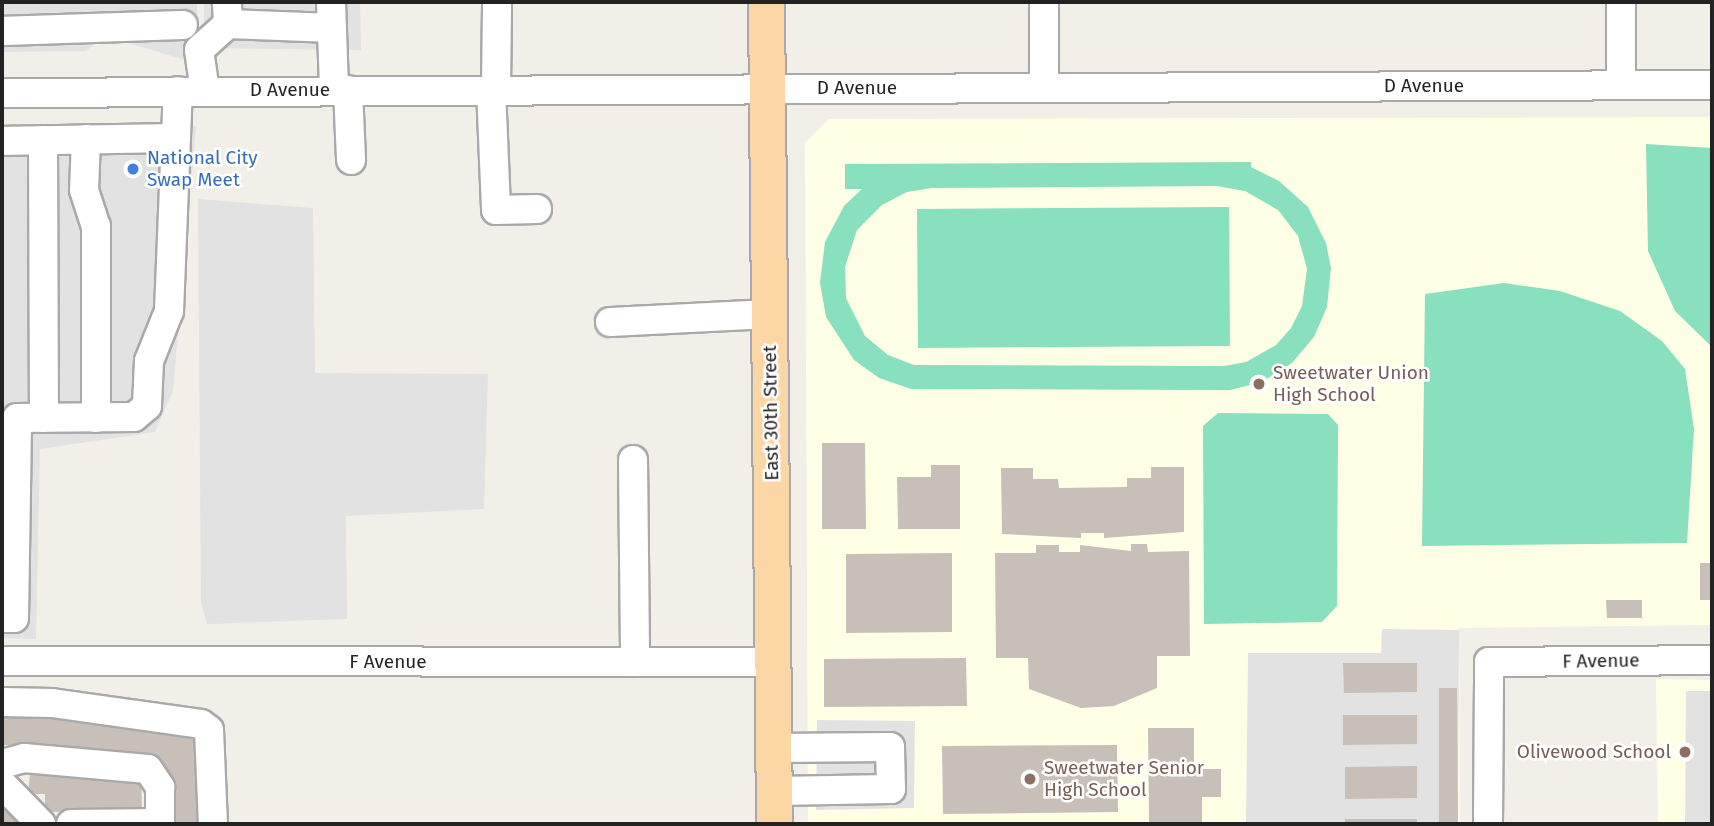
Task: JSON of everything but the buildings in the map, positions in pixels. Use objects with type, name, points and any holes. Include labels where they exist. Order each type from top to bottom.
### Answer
[{"type":"main road","name":"East 30th Street","points":[[766,2],[774,807]]},
{"type":"street","points":[[497,2],[493,89],[496,210],[537,209]]},
{"type":"street","points":[[1044,2],[1044,88]]},
{"type":"street","points":[[1621,2],[1621,85]]},
{"type":"street","points":[[2,31],[185,13],[199,50]]},
{"type":"street","points":[[21,418],[134,417],[147,406],[149,361],[169,311],[176,138],[192,91],[199,50],[227,13],[331,15],[351,160]]},
{"type":"street","name":"D Avenue","points":[[2,93],[1712,85]]},
{"type":"street","points":[[2,141],[176,138]]},
{"type":"street","points":[[86,139],[84,190],[96,226],[96,418]]},
{"type":"street","points":[[2,618],[14,618],[21,418],[43,140]]},
{"type":"street","points":[[610,322],[770,314]]},
{"type":"street","points":[[633,460],[635,662]]},
{"type":"street","name":"F Avenue","points":[[1488,824],[1489,662],[1712,660]]},
{"type":"street","name":"F Avenue","points":[[2,661],[774,662]]},
{"type":"street","points":[[2,702],[52,703],[201,724],[209,730],[213,824]]},
{"type":"street","points":[[774,748],[890,747],[891,789],[774,807]]},
{"type":"street","points":[[2,764],[23,758],[148,769],[160,787],[160,824],[71,824]]},
{"type":"street","points":[[2,784],[41,824]]},
{"type":"shaded area","points":[[2,2],[197,2],[198,64],[105,36],[86,51],[2,52]]},
{"type":"shaded area","points":[[204,2],[360,2],[361,50],[204,48]]},
{"type":"shaded area","name":"Sweetwater Union High School","points":[[1712,117],[1712,625],[1459,628],[1460,824],[808,824],[805,143],[829,119]]},
{"type":"shaded area","points":[[2,124],[196,126],[173,391],[155,432],[40,449],[36,639],[2,638]]},
{"type":"shaded area","points":[[198,199],[313,208],[315,373],[488,374],[484,509],[346,516],[347,619],[207,624],[201,603]]},
{"type":"shaded area","points":[[1382,629],[1459,630],[1458,824],[1246,824],[1248,653],[1381,653]]},
{"type":"shaded area","name":"Olivewood School","points":[[1656,679],[1712,680],[1712,824],[1658,824]]},
{"type":"shaded area","points":[[1686,691],[1712,691],[1712,824],[1685,824]]},
{"type":"shaded area","points":[[817,720],[915,721],[914,808],[816,810]]},
{"type":"green space","points":[[1646,144],[1712,148],[1712,347],[1675,311],[1648,251]]},
{"type":"green space","points":[[1251,162],[1251,167],[1279,181],[1308,207],[1326,243],[1331,268],[1327,307],[1314,337],[1292,363],[1262,382],[1230,390],[911,389],[879,378],[854,360],[826,317],[820,283],[825,242],[844,206],[862,189],[845,189],[845,164]],"holes":[[[1217,186],[1245,191],[1278,210],[1298,236],[1307,269],[1302,306],[1291,328],[1276,345],[1246,362],[1224,366],[914,365],[888,355],[865,336],[846,298],[845,267],[857,230],[882,205],[907,192],[932,188]]]},
{"type":"green space","points":[[1229,207],[1230,346],[918,348],[917,209]]},
{"type":"green space","points":[[1504,283],[1560,291],[1620,311],[1662,341],[1685,369],[1694,429],[1687,543],[1422,546],[1425,294]]},
{"type":"green space","points":[[1218,413],[1328,414],[1338,425],[1337,606],[1322,622],[1204,624],[1203,426]]},
{"type":"place","name":"National City Swap Meet","points":[[133,169]]},
{"type":"place","name":"Sweetwater Union High School","points":[[1259,384]]},
{"type":"place","name":"Olivewood School","points":[[1685,752]]},
{"type":"place","name":"Sweetwater Senior High School","points":[[1030,779]]}]
